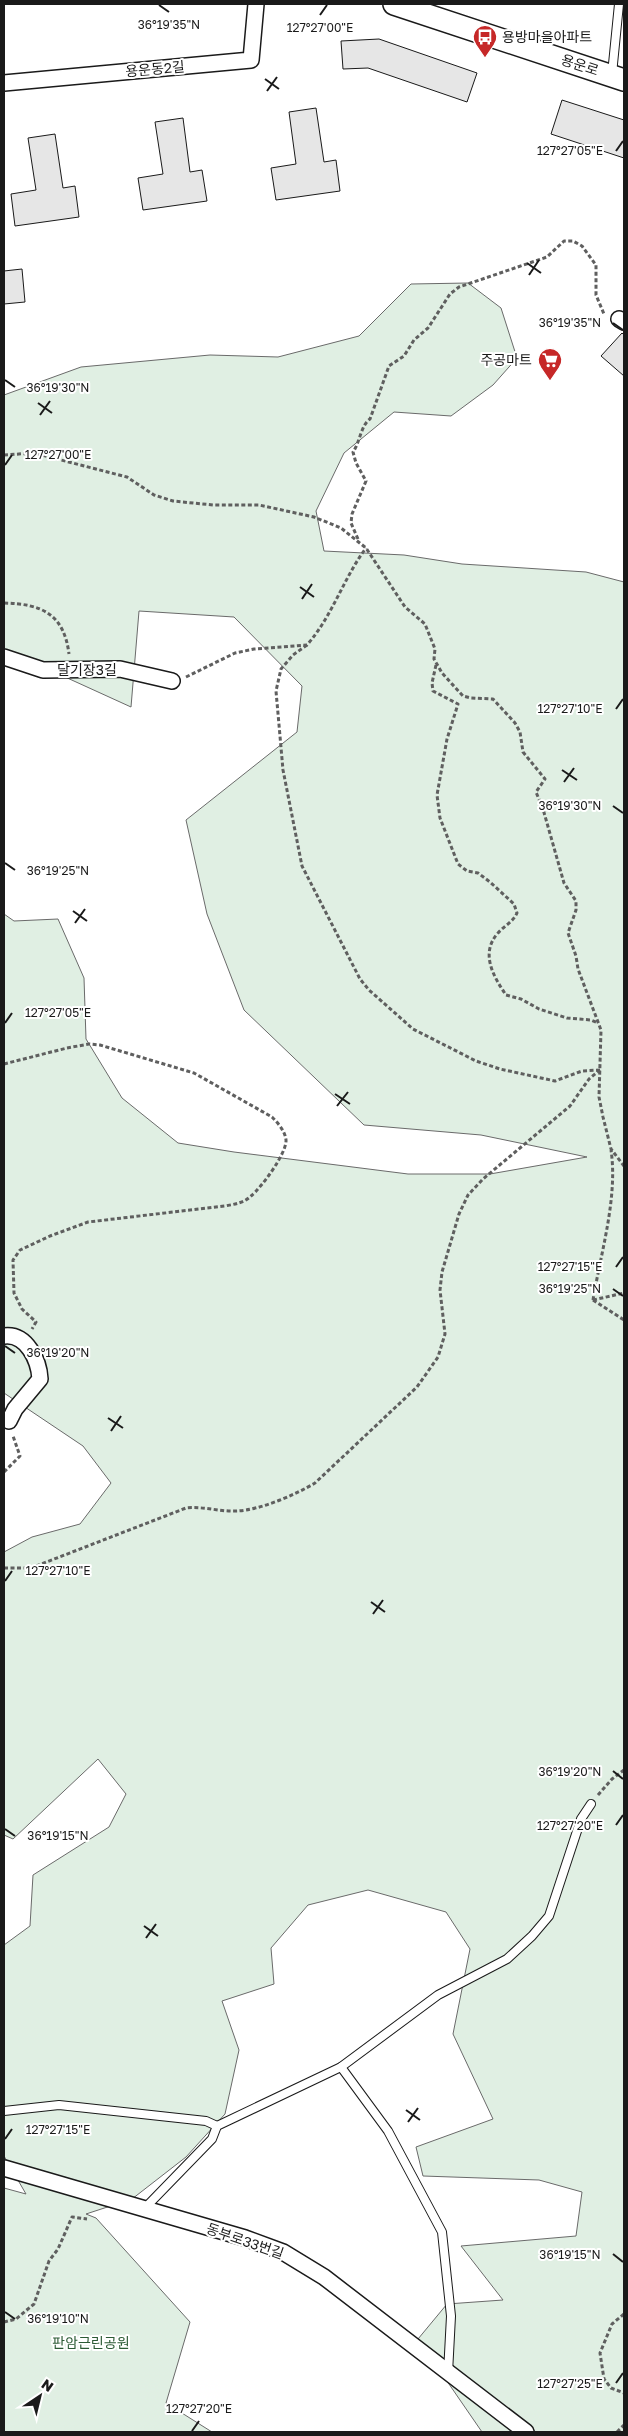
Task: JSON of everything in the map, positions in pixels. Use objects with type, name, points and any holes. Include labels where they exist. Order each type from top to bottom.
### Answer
[{"type":"main road","name":"용운로","points":[[394,4],[618,78]]},
{"type":"street","name":"용운동2길","points":[[4,83],[251,60],[256,4]]},
{"type":"street","name":"달기장3길","points":[[4,657],[42,670],[120,669],[172,681]]},
{"type":"street","points":[[4,1336],[26,1343],[39,1365],[40,1379],[15,1409],[9,1422]]},
{"type":"street","name":"동부로33번길","points":[[4,2168],[245,2238],[283,2252],[324,2277],[526,2432]]},
{"type":"lane","points":[[618,78],[619,4]]},
{"type":"lane","points":[[144,2209],[212,2140],[217,2126],[340,2067],[438,1995],[506,1959],[532,1936],[549,1916],[581,1819],[592,1804]]},
{"type":"lane","points":[[340,2067],[388,2131],[442,2232],[452,2316],[448,2373]]},
{"type":"lane","points":[[4,2111],[59,2105],[206,2121],[217,2126]]},
{"type":"path","points":[[358,540],[351,523],[352,514],[366,481],[356,463],[353,452],[359,444],[366,422],[370,419],[389,366],[404,356],[414,340],[428,328],[450,294],[459,287],[547,257],[564,241],[573,241],[582,246],[596,265],[596,295],[603,313],[622,320]]},
{"type":"path","points":[[4,455],[34,452],[127,477],[154,495],[173,501],[213,505],[259,505],[314,517],[341,528],[358,540],[366,548],[405,608],[425,624],[432,638],[436,665],[432,683],[433,691],[458,704],[447,739],[437,795],[440,818],[449,846],[458,864],[467,871],[478,872],[514,904],[517,913],[491,942],[490,966],[506,995],[521,999],[538,1009],[568,1018],[591,1020],[598,1024]]},
{"type":"path","points":[[366,548],[343,583],[335,605],[322,628],[281,669],[276,691],[284,770],[302,866],[360,979],[369,990],[413,1030],[476,1061],[500,1069],[555,1081],[582,1071],[600,1070]]},
{"type":"path","points":[[4,603],[42,609],[55,617],[62,625],[67,639],[71,669]]},
{"type":"path","points":[[172,681],[188,677],[235,654],[254,649],[307,645]]},
{"type":"path","points":[[436,665],[463,696],[493,699],[515,723],[520,732],[523,752],[545,779],[536,792],[543,809],[564,883],[576,901],[576,910],[568,933],[576,956],[578,969],[601,1030],[599,1096],[611,1149],[614,1172],[593,1300]]},
{"type":"path","points":[[543,809],[551,806]]},
{"type":"path","points":[[4,1064],[89,1044],[115,1049],[194,1073],[272,1117],[279,1124],[286,1139],[283,1151],[259,1188],[243,1202],[226,1206],[88,1222],[50,1236],[20,1250],[13,1260],[14,1293],[22,1309],[36,1322],[26,1343]]},
{"type":"path","points":[[4,1568],[31,1568],[186,1508],[201,1506],[229,1511],[244,1510],[295,1494],[315,1484],[417,1387],[438,1358],[444,1334],[440,1290],[442,1272],[459,1214],[468,1194],[483,1178],[570,1106],[589,1079],[600,1070]]},
{"type":"path","points":[[611,1149],[624,1166]]},
{"type":"path","points":[[593,1300],[624,1293]]},
{"type":"path","points":[[593,1300],[624,1320]]},
{"type":"path","points":[[4,1472],[20,1456],[9,1422]]},
{"type":"path","points":[[592,1804],[612,1779],[624,1770]]},
{"type":"path","points":[[4,2322],[16,2319],[34,2304],[49,2261],[58,2249],[72,2217],[87,2219]]},
{"type":"path","points":[[624,2314],[612,2324],[600,2353],[604,2379],[611,2388],[624,2393]]},
{"type":"path","points":[[617,2432],[624,2425]]},
{"type":"green space","name":"판암근린공원","points":[[468,283],[501,308],[517,358],[493,385],[451,416],[394,412],[344,453],[316,511],[324,551],[404,555],[462,564],[586,572],[624,582],[624,2432],[482,2432],[418,2339],[447,2304],[503,2300],[461,2246],[576,2236],[582,2192],[539,2180],[423,2176],[416,2147],[493,2119],[453,2034],[470,1949],[446,1912],[368,1890],[308,1905],[271,1948],[274,1984],[222,2001],[239,2050],[225,2114],[186,2157],[132,2199],[86,2214],[96,2218],[190,2322],[166,2403],[212,2432],[4,2432],[4,2188],[26,2194],[4,2156],[4,1945],[30,1926],[33,1875],[109,1827],[126,1794],[98,1759],[13,1839],[4,1835],[4,1552],[32,1537],[80,1524],[111,1483],[83,1446],[4,1393],[4,914],[14,921],[58,919],[84,978],[86,1039],[122,1098],[178,1143],[408,1174],[490,1174],[587,1157],[481,1135],[364,1125],[244,1010],[207,914],[186,820],[297,732],[302,686],[234,617],[139,611],[131,707],[19,656],[4,652],[4,395],[81,367],[210,355],[278,357],[359,336],[411,284]]},
{"type":"building","points":[[379,39],[477,73],[467,102],[368,68],[343,69],[341,41]]},
{"type":"building","points":[[562,100],[624,120],[624,158],[551,134]]},
{"type":"building","points":[[316,108],[324,162],[336,160],[340,191],[276,200],[271,168],[296,164],[289,112]]},
{"type":"building","points":[[183,118],[190,172],[202,170],[207,201],[143,210],[138,178],[163,174],[155,122]]},
{"type":"building","points":[[55,134],[63,188],[75,186],[79,217],[15,226],[11,194],[36,190],[28,138]]},
{"type":"building","points":[[22,269],[25,302],[4,304],[4,271]]},
{"type":"building","points":[[622,333],[624,335],[624,376],[601,356]]},
{"type":"place","name":"용방마을아파트","points":[[485,58]]},
{"type":"place","name":"주공마트","points":[[550,381]]}]
